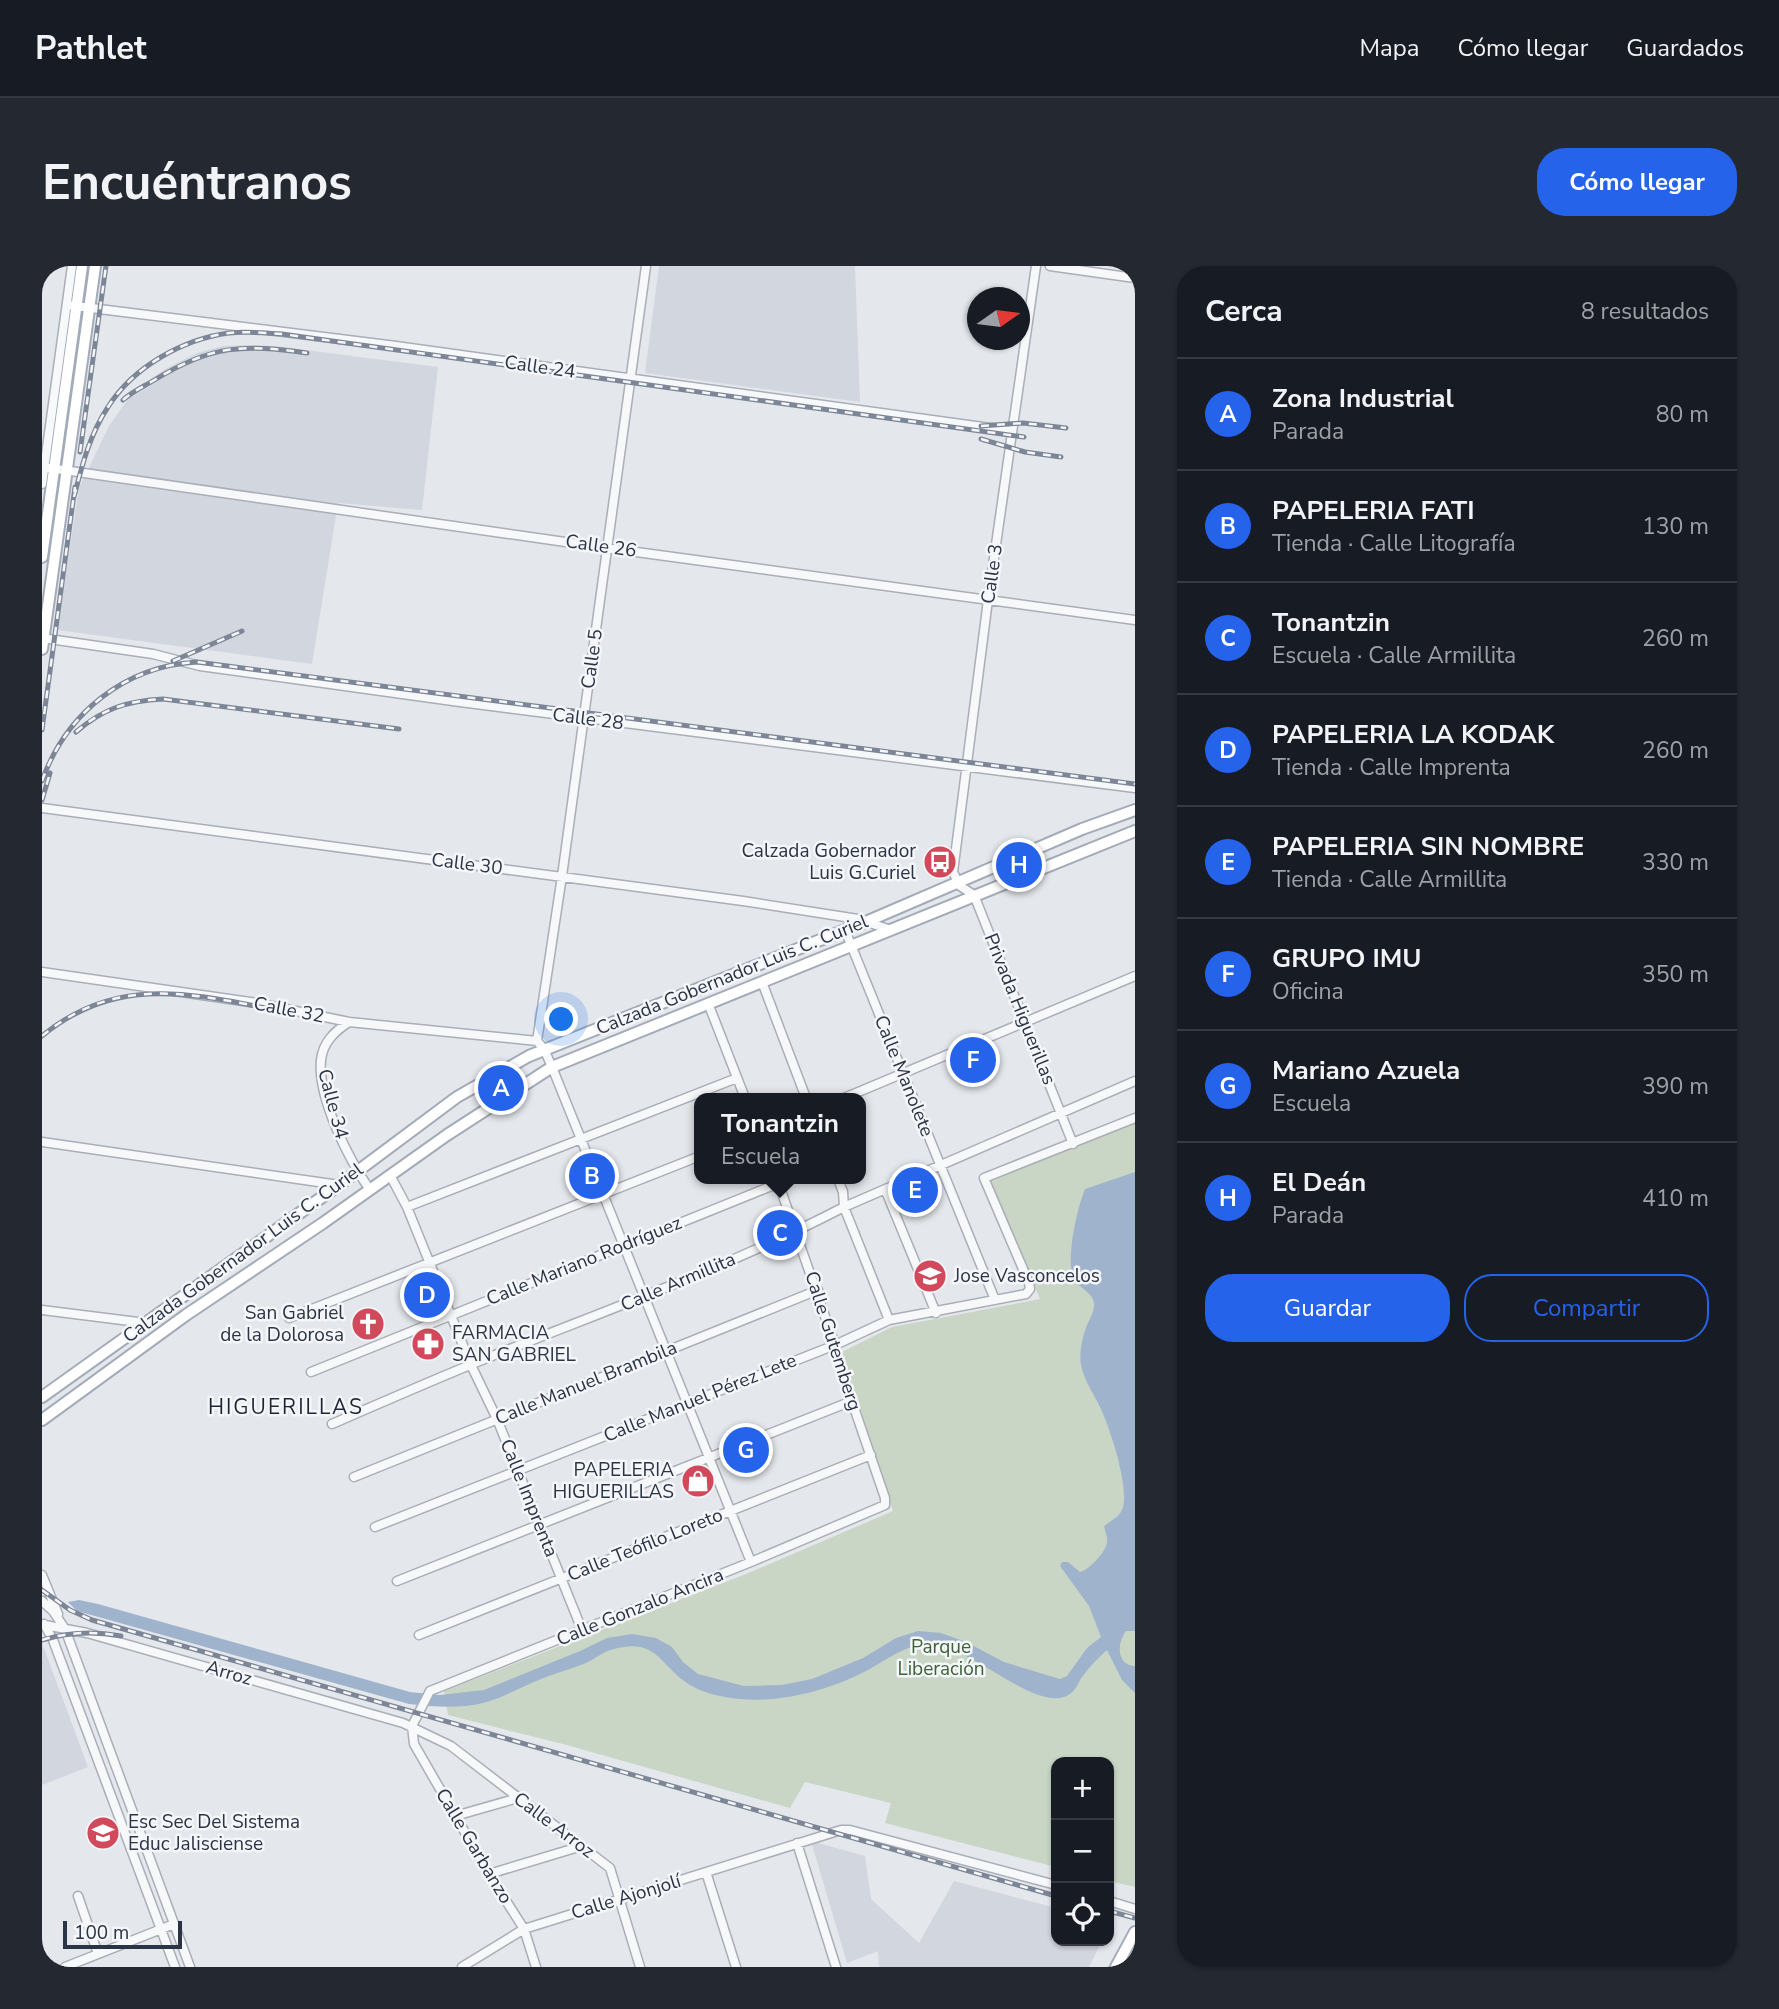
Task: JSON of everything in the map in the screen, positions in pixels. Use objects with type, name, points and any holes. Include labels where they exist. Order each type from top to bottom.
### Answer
[{"type":"main road","points":[[42,557],[47,467],[72,305],[82,266]]},
{"type":"main road","points":[[43,642],[95,266]]},
{"type":"main road","name":"Calzada Gobernador Luis C. Curiel","points":[[42,1397],[339,1185],[457,1097],[541,1045],[868,921],[1082,829],[1135,810]]},
{"type":"main road","name":"Calzada Gobernador Luis C. Curiel","points":[[42,1420],[186,1315],[552,1067],[1135,831]]},
{"type":"main road","points":[[1116,1967],[1135,1933]]},
{"type":"street","points":[[72,266],[72,305]]},
{"type":"street","name":"Calle 5","points":[[541,1045],[646,266]]},
{"type":"street","name":"Calle 3","points":[[956,882],[953,872],[966,766],[1036,266]]},
{"type":"street","points":[[1050,266],[1135,278]]},
{"type":"street","name":"Calle 24","points":[[72,305],[396,346],[1012,431]]},
{"type":"street","points":[[42,484],[47,467]]},
{"type":"street","name":"Calle 26","points":[[47,467],[607,548],[1135,620]]},
{"type":"street","name":"Calle 28","points":[[43,642],[153,654],[200,666],[584,719],[1135,788]]},
{"type":"street","name":"Calle 30","points":[[42,808],[743,901],[868,921],[891,930]]},
{"type":"street","points":[[956,882],[974,895]]},
{"type":"street","name":"Privada Higuerillas","points":[[974,895],[1073,1144]]},
{"type":"street","name":"Calle Manolete","points":[[845,930],[995,1300]]},
{"type":"street","name":"Calle 32","points":[[42,972],[257,1003],[349,1022],[541,1045]]},
{"type":"street","points":[[857,1093],[1135,976]]},
{"type":"street","points":[[762,982],[804,1093]]},
{"type":"street","points":[[708,1003],[743,1093]]},
{"type":"street","name":"Calle 34","points":[[349,1022],[328,1041],[321,1060],[321,1074],[335,1125],[357,1171],[370,1190]]},
{"type":"street","points":[[541,1045],[751,1562]]},
{"type":"street","points":[[699,1093],[737,1078]]},
{"type":"street","name":"Calle Armillita","points":[[332,1423],[471,1365],[645,1298],[940,1164],[1135,1081]]},
{"type":"street","points":[[407,1207],[694,1095]]},
{"type":"street","points":[[1073,1144],[1135,1118]]},
{"type":"street","points":[[42,1142],[339,1185]]},
{"type":"street","name":"Calle Manuel Pérez Lete","points":[[375,1527],[835,1345],[889,1320],[1026,1294],[1030,1289],[984,1178],[1073,1144]]},
{"type":"street","points":[[289,1318],[694,1158]]},
{"type":"street","name":"Calle Imprenta","points":[[390,1175],[407,1207],[471,1365],[497,1419],[582,1630]]},
{"type":"street","name":"Calle Mariano Rodríguez","points":[[311,1372],[771,1184]]},
{"type":"street","name":"Calle Gutemberg","points":[[779,1184],[818,1290],[835,1352],[885,1498],[885,1505]]},
{"type":"street","points":[[840,1184],[844,1207],[889,1320]]},
{"type":"street","points":[[885,1189],[936,1313]]},
{"type":"street","name":"Calle Manuel Brambila","points":[[354,1477],[818,1290]]},
{"type":"street","points":[[42,1310],[146,1323]]},
{"type":"street","points":[[397,1581],[852,1401]]},
{"type":"street","name":"Calle Teófilo Loreto","points":[[419,1635],[870,1455]]},
{"type":"street","name":"Calle Gonzalo Ancira","points":[[412,1726],[430,1691],[885,1505]]},
{"type":"street","points":[[42,1575],[65,1629],[190,1967]]},
{"type":"street","points":[[42,1601],[53,1611],[65,1629]]},
{"type":"street","points":[[43,1623],[55,1647],[175,1967]]},
{"type":"street","name":"Arroz","points":[[43,1623],[87,1633],[412,1726]]},
{"type":"street","name":"Calle Arroz","points":[[412,1726],[452,1746],[610,1868],[640,1967]]},
{"type":"street","name":"Calle Garbanzo","points":[[412,1726],[414,1744],[524,1929],[536,1967]]},
{"type":"street","points":[[455,1816],[518,1798]]},
{"type":"street","name":"Calle Ajonjolí","points":[[462,1967],[524,1929],[841,1830],[850,1830],[1051,1884]]},
{"type":"street","points":[[797,1843],[836,1967]]},
{"type":"street","points":[[489,1874],[582,1846]]},
{"type":"street","points":[[706,1872],[736,1967]]},
{"type":"street","points":[[78,1896],[98,1954]]},
{"type":"street","points":[[1114,1903],[1135,1909]]},
{"type":"street","points":[[65,1967],[174,1924]]},
{"type":"shaded area","points":[[659,266],[855,266],[860,402],[645,373]]},
{"type":"shaded area","points":[[249,345],[438,367],[422,510],[338,503],[312,664],[57,630],[79,488],[109,426],[128,399],[149,387],[150,380],[165,369],[197,353],[223,346]]},
{"type":"shaded area","points":[[42,1643],[88,1767],[42,1785]]},
{"type":"shaded area","points":[[811,1841],[865,1856],[871,1899],[919,1943],[954,1881],[1051,1907],[1051,1946],[1100,1946],[1089,1967],[879,1967],[878,1951],[847,1963]]},
{"type":"green space","name":"Parque Liberación","points":[[1135,1119],[1135,1887],[1114,1882],[1114,1757],[1051,1757],[1051,1866],[885,1823],[891,1803],[805,1782],[790,1808],[563,1744],[448,1715],[444,1691],[746,1574],[893,1511],[842,1352],[892,1327],[1040,1299],[990,1179]]},
{"type":"water","points":[[1135,1172],[1135,1631],[1126,1631],[1121,1641],[1120,1653],[1124,1662],[1135,1666],[1135,1693],[1122,1680],[1107,1650],[1070,1694],[1056,1698],[1021,1687],[960,1653],[942,1646],[925,1644],[902,1650],[853,1677],[806,1694],[756,1700],[728,1698],[695,1688],[649,1650],[629,1646],[610,1650],[586,1663],[487,1702],[458,1707],[429,1706],[409,1704],[77,1611],[68,1602],[79,1600],[98,1604],[410,1692],[440,1695],[484,1690],[607,1638],[632,1634],[656,1638],[672,1647],[683,1662],[698,1674],[744,1686],[782,1685],[812,1679],[863,1658],[896,1638],[918,1631],[941,1633],[966,1642],[1004,1662],[1060,1679],[1067,1676],[1087,1648],[1101,1637],[1089,1606],[1060,1566],[1062,1562],[1068,1562],[1080,1572],[1092,1565],[1107,1543],[1104,1526],[1121,1512],[1124,1504],[1122,1478],[1115,1448],[1081,1365],[1082,1341],[1094,1303],[1091,1296],[1074,1279],[1071,1260],[1073,1234],[1085,1189]]},
{"type":"railway","points":[[80,452],[106,266]]},
{"type":"railway","points":[[74,497],[96,428],[108,407],[131,379],[161,357],[194,341],[235,332],[282,334],[1024,437]]},
{"type":"railway","points":[[123,400],[176,368],[212,353],[246,348],[307,353]]},
{"type":"railway","points":[[981,426],[1023,423],[1066,428]]},
{"type":"railway","points":[[981,439],[1025,452],[1061,457]]},
{"type":"railway","points":[[42,730],[75,487]]},
{"type":"railway","points":[[173,661],[242,631]]},
{"type":"railway","points":[[42,781],[66,734],[102,698],[123,683],[146,673],[171,665],[197,662],[1135,784]]},
{"type":"railway","points":[[76,732],[96,717],[116,707],[163,699],[399,729]]},
{"type":"railway","points":[[42,800],[50,773]]},
{"type":"railway","points":[[42,1036],[71,1016],[100,1003],[130,996],[190,995],[286,1012]]},
{"type":"railway","points":[[42,1590],[70,1610],[92,1620],[1051,1895]]},
{"type":"railway","points":[[42,1640],[81,1633],[121,1636]]},
{"type":"railway","points":[[1114,1912],[1135,1918]]},
{"type":"place","name":"Calzada Gobernador Luis G.Curiel","points":[[940,862]]},
{"type":"place","name":"El Deán","points":[[1019,865]]},
{"type":"place","name":"GRUPO IMU","points":[[973,1060]]},
{"type":"place","name":"Zona Industrial","points":[[501,1088]]},
{"type":"place","name":"PAPELERIA FATI","points":[[592,1176]]},
{"type":"place","name":"PAPELERIA SIN NOMBRE","points":[[915,1190]]},
{"type":"place","name":"Tonantzin","points":[[780,1233]]},
{"type":"place","name":"Jose Vasconcelos","points":[[930,1276]]},
{"type":"place","name":"PAPELERIA LA KODAK","points":[[427,1295]]},
{"type":"place","name":"San Gabriel de la Dolorosa","points":[[368,1324]]},
{"type":"place","name":"FARMACIA SAN GABRIEL","points":[[428,1344]]},
{"type":"place","name":"Mariano Azuela","points":[[746,1450]]},
{"type":"place","name":"PAPELERIA HIGUERILLAS","points":[[698,1481]]},
{"type":"place","name":"Esc Sec Del Sistema Educ Jalisciense","points":[[103,1833]]},
{"type":"district","name":"HIGUERILLAS","points":[[286,1407]]}]
